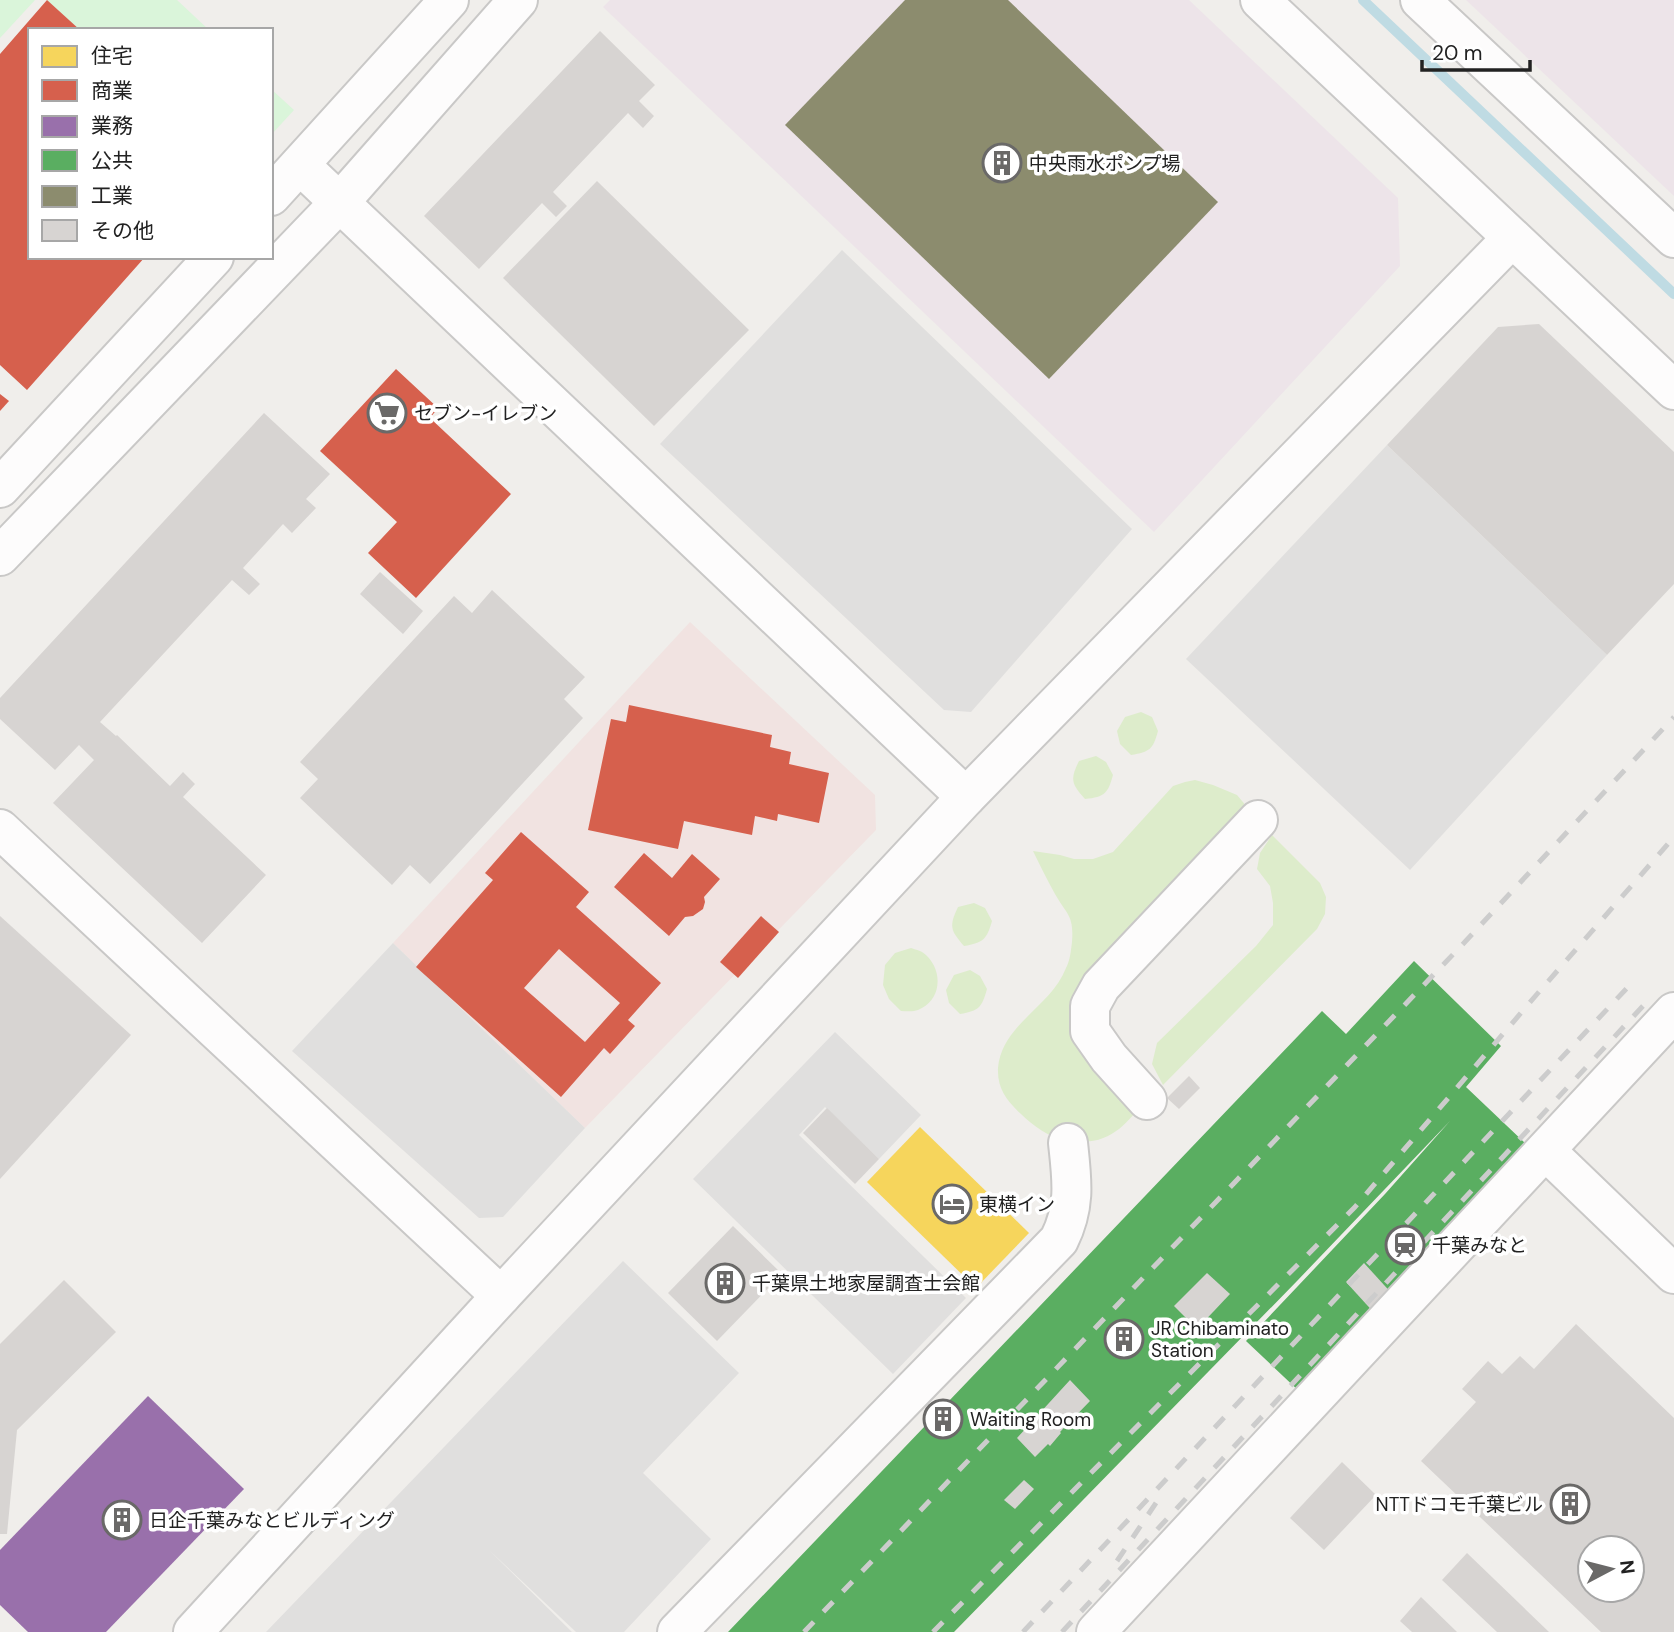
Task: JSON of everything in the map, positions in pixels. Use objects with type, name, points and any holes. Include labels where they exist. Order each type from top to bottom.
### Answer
[{"type":"street","points":[[273,194],[449,0]]},
{"type":"street","points":[[0,556],[339,203],[518,0]]},
{"type":"street","points":[[1260,0],[1674,390]]},
{"type":"street","points":[[1420,0],[1674,238]]},
{"type":"street","points":[[300,165],[966,797]]},
{"type":"street","points":[[193,1632],[501,1296],[966,797],[1512,238]]},
{"type":"street","points":[[0,488],[212,259]]},
{"type":"street","points":[[1147,1100],[1109,1058],[1090,1031],[1090,1006],[1101,986],[1258,820]]},
{"type":"street","points":[[0,829],[501,1296]]},
{"type":"street","points":[[1096,1632],[1674,1012]]},
{"type":"street","points":[[677,1632],[1059,1240],[1068,1223],[1071,1204],[1068,1143]]},
{"type":"street","points":[[1546,1151],[1674,1274]]},
{"type":"shaded area","points":[[610,0],[1189,0],[1398,198],[1400,266],[1154,532],[603,7]]},
{"type":"shaded area","points":[[1466,0],[1674,0],[1674,196]]},
{"type":"shaded area","points":[[842,250],[1132,529],[971,712],[944,710],[660,444]]},
{"type":"shaded area","points":[[1387,445],[1607,655],[1410,870],[1186,659]]},
{"type":"shaded area","points":[[690,622],[875,795],[876,830],[585,1128],[393,943]]},
{"type":"shaded area","points":[[393,943],[585,1128],[503,1217],[479,1218],[292,1051]]},
{"type":"shaded area","points":[[835,1032],[921,1115],[879,1159],[825,1107],[799,1135],[966,1298],[893,1374],[693,1179]]},
{"type":"shaded area","points":[[623,1261],[739,1373],[643,1473],[711,1539],[624,1632],[576,1632],[489,1550],[572,1632],[266,1632]]},
{"type":"green space","points":[[0,0],[35,0],[0,38]]},
{"type":"green space","points":[[47,0],[177,0],[207,28],[77,28]]},
{"type":"green space","points":[[273,91],[294,110],[273,133]]},
{"type":"green space","points":[[1141,712],[1152,717],[1158,731],[1150,749],[1131,755],[1120,744],[1117,731],[1125,717]]},
{"type":"green space","points":[[1096,756],[1106,762],[1113,775],[1105,793],[1085,799],[1073,781],[1074,772],[1079,761]]},
{"type":"green space","points":[[1195,780],[1237,795],[1258,820],[1090,1006],[1147,1100],[1112,1134],[1093,1141],[1068,1143],[1048,1134],[1025,1118],[1007,1099],[998,1075],[1001,1053],[1008,1039],[1059,982],[1071,952],[1071,920],[1033,851],[1074,859],[1093,859],[1113,852],[1173,786]]},
{"type":"green space","points":[[1272,835],[1320,883],[1326,897],[1325,914],[1317,929],[1163,1085],[1152,1064],[1157,1043],[1256,946],[1273,925],[1270,886],[1257,869],[1260,853]]},
{"type":"green space","points":[[974,903],[985,908],[992,921],[983,939],[964,946],[952,928],[953,919],[958,907]]},
{"type":"green space","points":[[911,948],[923,952],[932,962],[936,970],[937,986],[926,1006],[916,1011],[901,1011],[889,999],[883,985],[885,965],[895,953]]},
{"type":"green space","points":[[970,970],[980,976],[987,989],[979,1007],[960,1014],[949,1003],[946,990],[954,975]]},
{"type":"building: 住宅","points":[[920,1127],[1029,1233],[976,1288],[867,1182]]},
{"type":"building: 商業","points":[[47,0],[78,28],[28,28],[28,259],[143,259],[27,390],[0,365],[0,54]]},
{"type":"building: 商業","points":[[396,369],[438,408],[430,418],[511,494],[416,598],[368,553],[397,522],[320,451]]},
{"type":"building: 商業","points":[[0,394],[9,401],[0,411]]},
{"type":"building: 商業","points":[[629,705],[772,735],[770,747],[791,752],[789,764],[829,773],[819,823],[778,814],[777,821],[755,816],[752,835],[684,821],[678,849],[588,830],[611,719],[626,722]]},
{"type":"building: 商業","points":[[521,832],[589,892],[576,907],[661,983],[628,1020],[635,1026],[610,1054],[604,1048],[561,1097],[416,967],[493,880],[485,873]],"holes":[[[559,949],[620,1003],[585,1042],[524,988]]]},
{"type":"building: 商業","points":[[644,853],[672,878],[692,854],[720,879],[704,897],[703,909],[693,916],[685,917],[669,936],[614,887]]},
{"type":"building: 商業","points":[[761,916],[779,932],[738,978],[720,962]]},
{"type":"building: 業務","name":"日企千葉みなとビルディング","points":[[148,1396],[244,1489],[106,1632],[28,1632],[0,1605],[0,1550]]},
{"type":"building: 公共","name":"JR Chibaminato Station","points":[[1414,961],[1501,1046],[1466,1087],[1547,1164],[1319,1410],[1246,1341],[1450,1121],[954,1632],[728,1632],[1322,1011],[1346,1034]]},
{"type":"building: 工業","name":"中央雨水ポンプ場","points":[[905,0],[1008,0],[1218,202],[1049,379],[785,125]]},
{"type":"building: その他","points":[[600,31],[655,85],[639,101],[654,116],[643,128],[628,113],[553,192],[567,206],[556,217],[542,203],[479,269],[424,216]]},
{"type":"building: その他","points":[[597,181],[749,330],[654,426],[503,278]]},
{"type":"building: その他","points":[[1539,324],[1674,452],[1674,584],[1607,655],[1387,445],[1498,327]]},
{"type":"building: その他","points":[[264,413],[330,474],[306,499],[316,508],[292,533],[283,524],[243,568],[260,584],[249,595],[232,580],[100,722],[170,786],[183,772],[195,784],[183,797],[266,875],[202,943],[53,803],[94,760],[79,745],[55,770],[0,719],[0,698]]},
{"type":"building: その他","points":[[380,572],[423,611],[403,634],[360,594]]},
{"type":"building: その他","points":[[492,590],[585,677],[564,699],[583,718],[430,884],[410,865],[392,885],[300,798],[318,779],[300,762],[454,596],[472,613]]},
{"type":"building: その他","points":[[0,916],[131,1035],[0,1179]]},
{"type":"building: その他","points":[[1189,1076],[1200,1088],[1179,1109],[1167,1098]]},
{"type":"building: その他","points":[[827,1108],[879,1159],[855,1184],[803,1133]]},
{"type":"building: その他","name":"千葉県土地家屋調査士会館","points":[[733,1226],[782,1274],[717,1341],[668,1293]]},
{"type":"building: その他","points":[[1364,1263],[1395,1297],[1377,1316],[1346,1282]]},
{"type":"building: その他","points":[[1207,1273],[1230,1294],[1197,1329],[1174,1306]]},
{"type":"building: その他","points":[[64,1280],[116,1332],[17,1430],[7,1534],[0,1534],[0,1344]]},
{"type":"building: その他","name":"NTTドコモ千葉ビル","points":[[1576,1324],[1674,1418],[1674,1632],[1601,1632],[1421,1461],[1476,1402],[1462,1389],[1488,1361],[1502,1374],[1520,1356],[1534,1369]]},
{"type":"building: その他","points":[[1070,1380],[1090,1401],[1050,1446],[1048,1444],[1035,1457],[1017,1438]]},
{"type":"building: その他","name":"Waiting Room","points":[[948,1403],[959,1413],[939,1436],[927,1424]]},
{"type":"building: その他","points":[[1342,1462],[1376,1495],[1324,1550],[1290,1518]]},
{"type":"building: その他","points":[[1024,1480],[1034,1489],[1015,1509],[1004,1500]]},
{"type":"building: その他","points":[[1467,1553],[1549,1632],[1497,1632],[1442,1580]]},
{"type":"building: その他","points":[[1421,1597],[1457,1632],[1412,1632],[1400,1621]]},
{"type":"waterway","points":[[1363,0],[1674,294]]},
{"type":"railway","points":[[804,1632],[1463,944],[1674,717]]},
{"type":"railway","points":[[933,1632],[1355,1207],[1674,837]]},
{"type":"railway","points":[[1023,1632],[1627,988]]},
{"type":"railway","points":[[1062,1632],[1643,1006]]},
{"type":"railway","points":[[1117,1561],[1162,1494]]},
{"type":"place","name":"中央雨水ポンプ場","points":[[1002,163]]},
{"type":"place","name":"セブン-イレブン","points":[[387,413]]},
{"type":"place","name":"東横イン","points":[[952,1204]]},
{"type":"place","name":"千葉みなと","points":[[1405,1245]]},
{"type":"place","name":"千葉県土地家屋調査士会館","points":[[725,1283]]},
{"type":"place","name":"JR Chibaminato Station","points":[[1124,1339]]},
{"type":"place","name":"Waiting Room","points":[[943,1419]]},
{"type":"place","name":"NTTドコモ千葉ビル","points":[[1570,1504]]},
{"type":"place","name":"日企千葉みなとビルディング","points":[[122,1520]]}]
